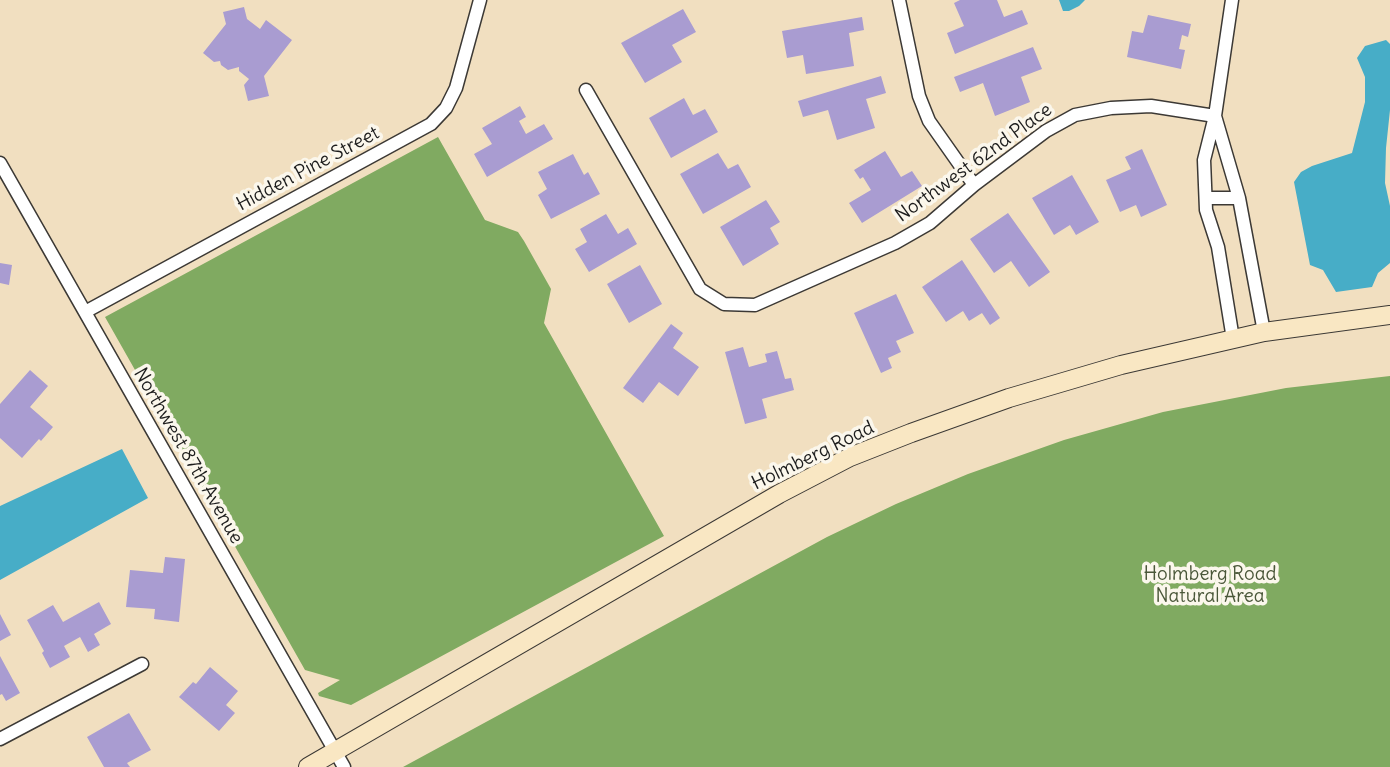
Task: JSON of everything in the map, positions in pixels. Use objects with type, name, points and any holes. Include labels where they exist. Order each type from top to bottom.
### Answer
[{"type":"street","name":"Hidden Pine Street","points":[[85,312],[431,124],[446,108],[456,88],[480,0]]},
{"type":"street","points":[[899,0],[919,96],[929,121],[974,185]]},
{"type":"street","points":[[1232,0],[1215,116],[1204,160],[1206,210],[1217,247],[1233,339]]},
{"type":"street","name":"Northwest 62nd Place","points":[[586,90],[700,289],[724,304],[755,305],[895,243],[930,223],[974,185],[1046,131],[1075,115],[1111,107],[1151,106],[1215,116]]},
{"type":"street","points":[[1215,116],[1240,198],[1265,332]]},
{"type":"street","name":"Northwest 87th Avenue","points":[[0,163],[339,759]]},
{"type":"street","points":[[1206,198],[1240,198]]},
{"type":"street","name":"Holmberg Road","points":[[308,767],[339,759],[779,494],[850,457],[1009,398],[1121,365],[1265,332],[1390,315]]},
{"type":"street","points":[[0,739],[142,664]]},
{"type":"green space","points":[[438,137],[485,220],[518,232],[524,241],[551,289],[544,323],[664,536],[351,705],[319,696],[318,693],[340,680],[305,670],[105,317]]},
{"type":"green space","name":"Holmberg Road Natural Area","points":[[1390,376],[1390,767],[403,767],[827,537],[968,474],[1064,440],[1163,412],[1286,388]]},
{"type":"water","points":[[1059,0],[1085,0],[1069,11],[1063,11]]},
{"type":"water","points":[[1386,40],[1390,44],[1390,110],[1385,183],[1390,206],[1390,263],[1378,273],[1372,287],[1336,292],[1323,270],[1310,265],[1294,182],[1301,172],[1312,166],[1352,153],[1365,102],[1365,77],[1357,58],[1365,46]]},
{"type":"water","points":[[122,449],[148,498],[0,580],[0,506]]},
{"type":"building","points":[[960,0],[997,0],[1004,17],[1022,10],[1028,24],[955,54],[947,33],[964,26],[954,3]]},
{"type":"building","points":[[244,7],[247,19],[260,29],[266,20],[292,40],[264,76],[269,96],[248,101],[244,85],[249,79],[239,71],[239,67],[228,70],[220,61],[214,62],[203,53],[226,24],[223,12]]},
{"type":"building","points":[[683,9],[696,32],[672,45],[682,62],[645,83],[621,43]]},
{"type":"building","points":[[1148,15],[1191,24],[1188,37],[1182,35],[1179,49],[1185,50],[1181,69],[1127,57],[1132,31],[1143,33]]},
{"type":"building","points":[[862,17],[864,30],[849,33],[854,66],[806,74],[803,55],[787,58],[782,31]]},
{"type":"building","points":[[1033,47],[1042,69],[1021,77],[1030,102],[995,116],[983,83],[960,92],[954,77]]},
{"type":"building","points":[[881,76],[886,93],[866,99],[875,128],[837,140],[828,110],[803,117],[798,101]]},
{"type":"building","points":[[684,98],[693,115],[705,109],[718,132],[671,158],[649,118]]},
{"type":"building","points":[[520,106],[526,117],[519,121],[526,134],[544,124],[553,139],[487,177],[474,154],[492,144],[482,128]]},
{"type":"building","points":[[1142,149],[1167,205],[1141,217],[1136,205],[1120,212],[1106,180],[1131,169],[1125,157]]},
{"type":"building","points":[[885,151],[901,177],[912,171],[922,186],[862,223],[849,203],[871,190],[863,177],[860,179],[854,170]]},
{"type":"building","points":[[718,153],[728,169],[738,164],[751,187],[703,214],[680,174]]},
{"type":"building","points":[[573,154],[584,175],[588,172],[600,194],[551,219],[538,195],[547,189],[538,172]]},
{"type":"building","points":[[1072,175],[1099,222],[1076,235],[1070,225],[1054,235],[1032,198]]},
{"type":"building","points":[[766,200],[780,222],[770,228],[779,244],[743,266],[720,227]]},
{"type":"building","points":[[1008,213],[1050,272],[1029,287],[1011,261],[994,273],[970,239]]},
{"type":"building","points":[[606,214],[618,234],[628,228],[637,244],[589,272],[575,249],[587,242],[580,229]]},
{"type":"building","points":[[962,260],[1000,318],[990,325],[982,313],[969,321],[963,311],[946,322],[922,287]]},
{"type":"building","points":[[0,263],[12,265],[9,285],[0,283]]},
{"type":"building","points":[[640,265],[662,304],[629,323],[607,284]]},
{"type":"building","points":[[896,294],[914,333],[896,341],[901,352],[888,358],[892,368],[881,373],[854,313]]},
{"type":"building","points":[[671,324],[683,333],[673,348],[699,367],[678,396],[659,382],[643,403],[623,388]]},
{"type":"building","points":[[743,347],[749,367],[767,362],[765,354],[777,351],[785,379],[791,378],[794,390],[762,399],[767,418],[745,424],[725,352]]},
{"type":"building","points":[[30,370],[48,386],[30,407],[53,427],[22,458],[0,438],[0,404]]},
{"type":"building","points":[[165,557],[185,559],[179,622],[154,619],[155,609],[126,607],[130,570],[163,573]]},
{"type":"building","points":[[99,602],[111,624],[94,634],[100,645],[88,652],[80,637],[64,646],[70,657],[50,668],[27,620],[53,605],[63,622]]},
{"type":"building","points":[[0,614],[11,635],[0,641]]},
{"type":"building","points":[[0,656],[20,693],[6,701],[2,694],[0,695]]},
{"type":"building","points":[[210,667],[238,691],[226,705],[235,713],[219,731],[179,697],[193,682],[196,684]]},
{"type":"building","points":[[129,713],[151,750],[127,763],[130,767],[104,767],[87,737]]}]
